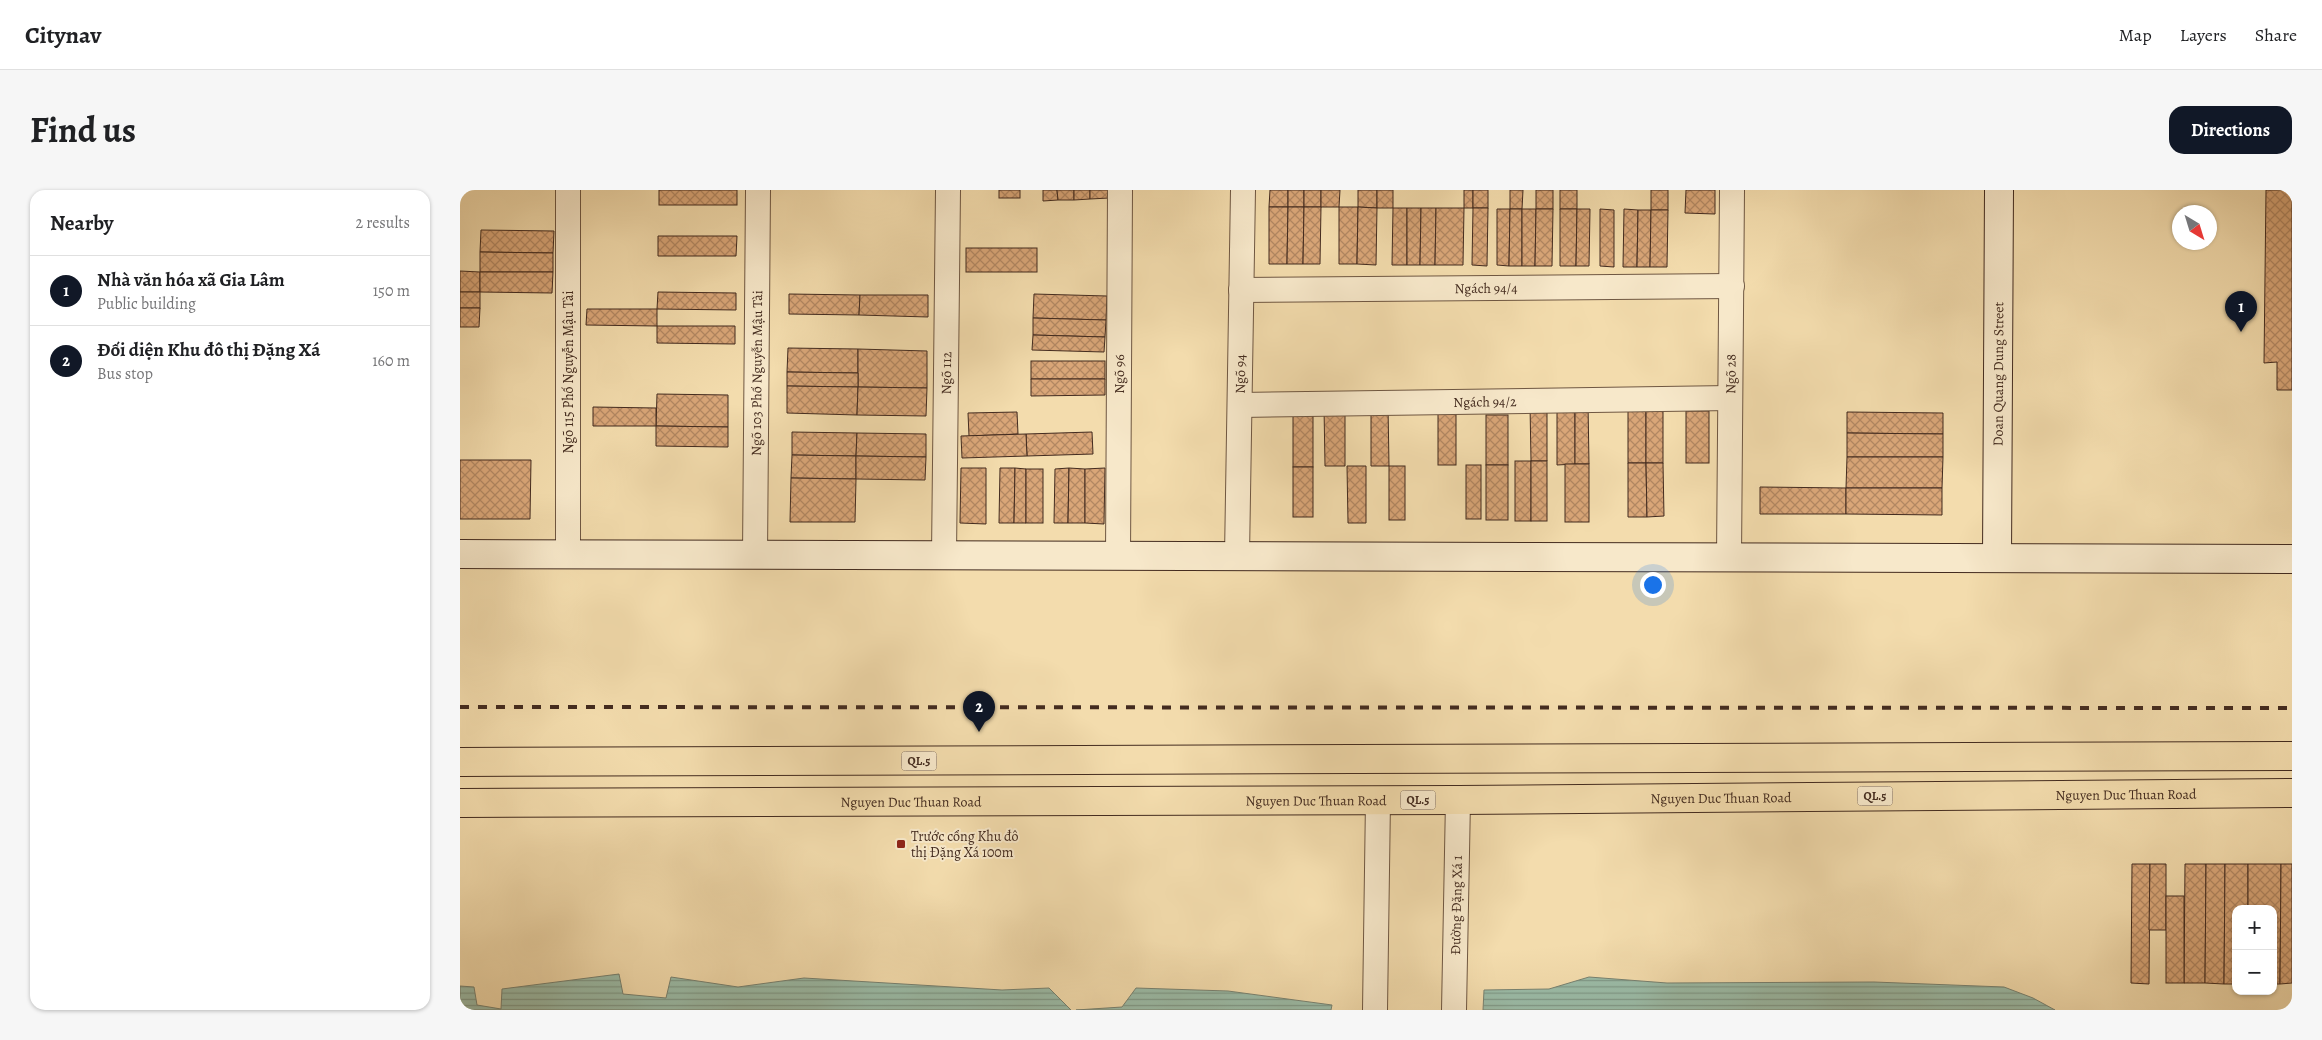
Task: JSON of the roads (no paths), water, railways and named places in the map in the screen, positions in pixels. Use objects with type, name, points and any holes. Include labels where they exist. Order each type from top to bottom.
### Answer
[{"type":"highway","name":"QL.5","points":[[460,762],[2292,756]]},
{"type":"highway","points":[[1458,759],[1458,800]]},
{"type":"highway","points":[[1378,760],[1378,800]]},
{"type":"highway","name":"Nguyen Duc Thuan Road","points":[[460,803],[1458,800],[2292,793]]},
{"type":"street","name":"Ngõ 115 Phố Nguyễn Mậu Tài","points":[[568,190],[568,554]]},
{"type":"street","name":"Ngõ 103 Phố Nguyễn Mậu Tài","points":[[755,555],[758,190]]},
{"type":"street","name":"Ngõ 112","points":[[944,556],[948,190]]},
{"type":"street","name":"Ngõ 96","points":[[1118,556],[1120,190]]},
{"type":"street","name":"Ngõ 94","points":[[1237,556],[1243,190]]},
{"type":"street","name":"Ngõ 28","points":[[1728,558],[1732,190]]},
{"type":"street","name":"Doan Quang Dung Street","points":[[1997,558],[1999,190]]},
{"type":"street","name":"Ngách 94/4","points":[[1241,290],[1732,286]]},
{"type":"street","name":"Ngách 94/2","points":[[1240,405],[1730,398]]},
{"type":"street","points":[[460,554],[2292,559]]},
{"type":"street","points":[[1375,1010],[1378,800]]},
{"type":"street","name":"Đường Đặng Xá 1","points":[[1454,1010],[1458,800]]},
{"type":"railway","points":[[460,707],[2292,708]]},
{"type":"place","name":"Nhà văn hóa xã Gia Lâm","points":[[2241,332]]},
{"type":"place","name":"Đối diện Khu đô thị Đặng Xá","points":[[979,732]]},
{"type":"place","name":"Trước cổng Khu đô thị Đặng Xá 100m","points":[[901,844]]}]
